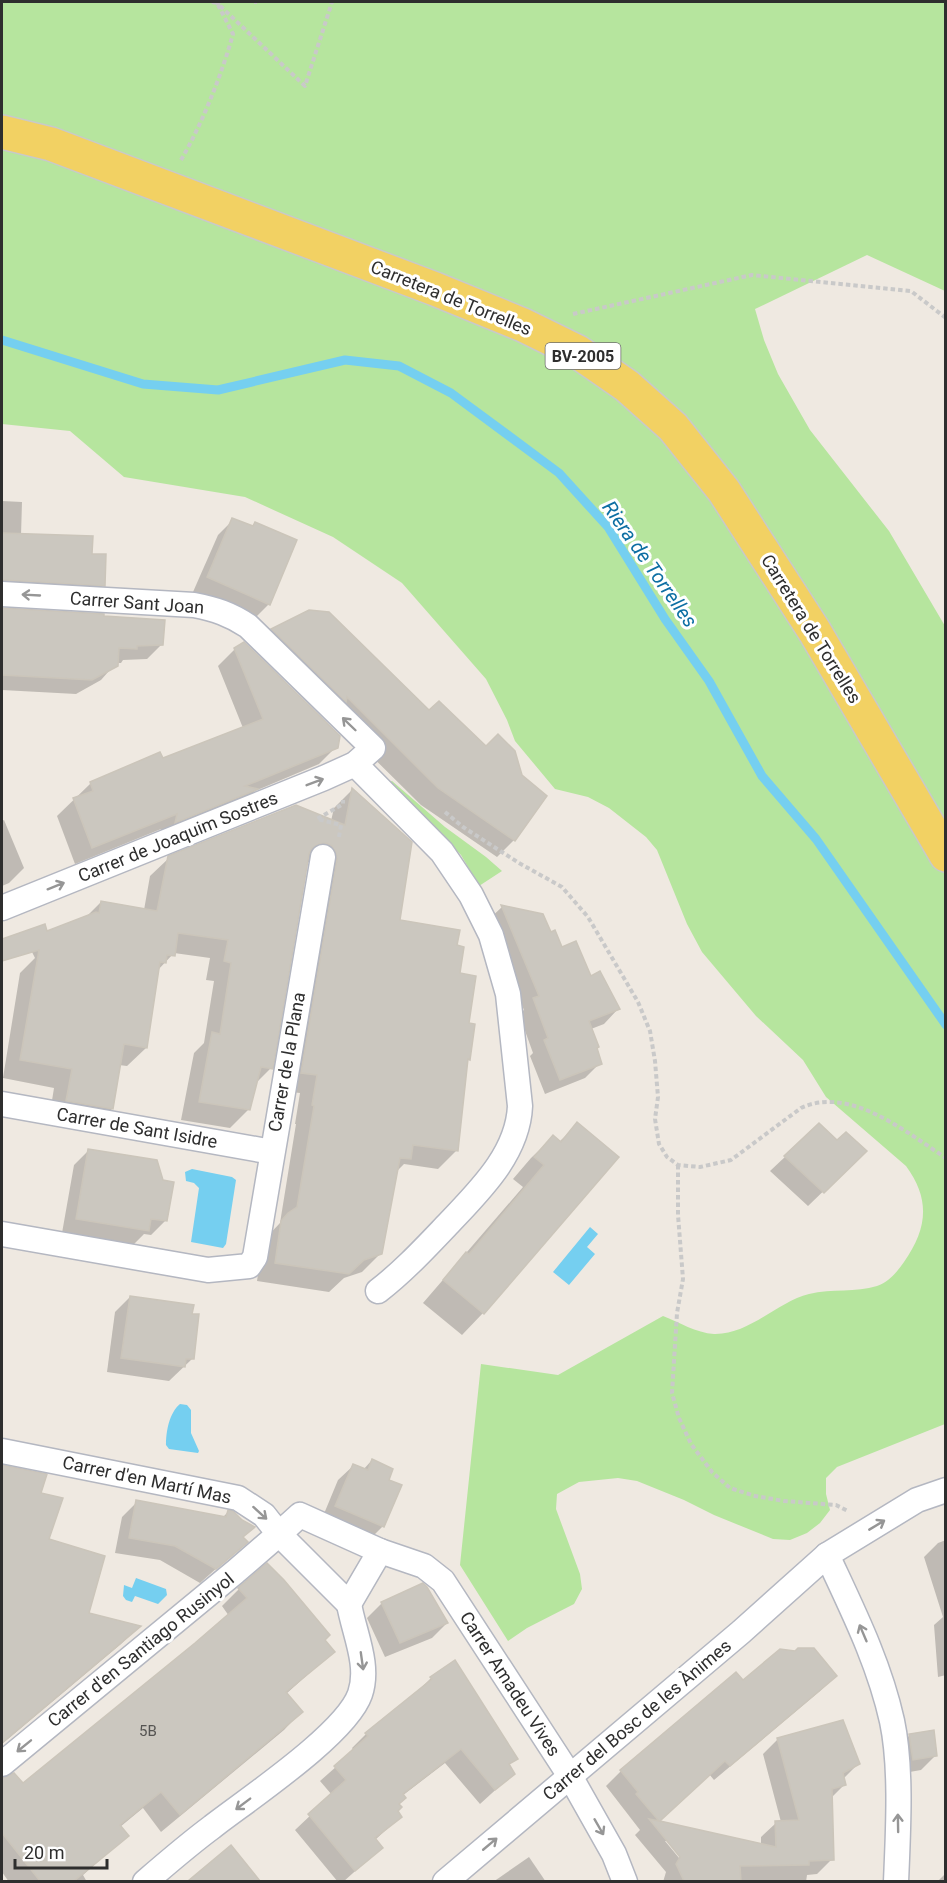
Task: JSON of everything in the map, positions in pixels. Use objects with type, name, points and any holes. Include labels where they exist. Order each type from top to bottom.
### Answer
[{"type":"main road","name":"Carretera de Torrelles","points":[[2,132],[51,144],[435,288],[523,325],[578,352],[627,386],[673,428],[701,461],[746,524],[815,632],[945,855]]},
{"type":"street","name":"Carrer Sant Joan","points":[[2,594],[194,605],[216,609],[232,616],[248,626],[373,748],[355,764]]},
{"type":"street","name":"Carrer de Joaquim Sostres","points":[[2,908],[301,788],[355,764]]},
{"type":"street","points":[[355,764],[442,852],[471,895],[481,915],[497,955],[508,994],[520,1107],[520,1119],[515,1134],[484,1185],[416,1259],[378,1291]]},
{"type":"street","name":"Carrer de la Plana","points":[[2,1234],[208,1269],[249,1266],[255,1257],[323,857]]},
{"type":"street","name":"Carrer de Sant Isidre","points":[[2,1104],[272,1152]]},
{"type":"street","name":"Carrer d'en Martí Mas","points":[[2,1451],[238,1498],[264,1515],[291,1548],[350,1604]]},
{"type":"street","name":"Carrer del Bosc de les Ànimes","points":[[445,1881],[741,1632],[827,1555],[916,1500],[945,1490]]},
{"type":"street","name":"Carrer d'en Santiago Rusinyol","points":[[2,1764],[236,1572],[300,1515],[380,1551]]},
{"type":"street","points":[[145,1881],[290,1768],[350,1712],[360,1694],[364,1676],[350,1604],[380,1551]]},
{"type":"street","name":"Carrer Amadeu Vives","points":[[380,1551],[424,1566],[443,1581],[570,1776],[614,1854],[625,1881]]},
{"type":"street","points":[[827,1555],[865,1636],[892,1723],[898,1832],[896,1881]]},
{"type":"path","points":[[212,2],[219,2],[305,86],[332,2]]},
{"type":"path","points":[[166,186],[193,140],[227,55],[233,34],[219,2]]},
{"type":"path","points":[[523,325],[752,275],[911,291],[945,318]]},
{"type":"path","points":[[301,788],[313,803],[344,796],[343,804],[317,819],[341,825],[338,846],[323,857]]},
{"type":"path","points":[[436,805],[463,827],[519,863],[562,886],[588,917],[638,1002],[650,1031],[656,1061],[658,1098],[656,1119],[659,1144],[667,1157],[678,1165],[700,1167],[731,1160],[790,1115],[809,1104],[835,1101],[850,1104],[890,1123],[945,1158]]},
{"type":"path","points":[[678,1165],[678,1215],[683,1279],[676,1312],[672,1393],[679,1418],[691,1444],[712,1472],[730,1488],[774,1500],[836,1505],[852,1512],[865,1532]]},
{"type":"green space","points":[[2,2],[945,2],[945,291],[867,255],[755,309],[764,340],[778,374],[810,430],[889,531],[945,626],[945,1424],[837,1467],[826,1478],[826,1494],[830,1510],[820,1523],[807,1533],[790,1540],[773,1539],[637,1481],[618,1478],[579,1482],[557,1494],[556,1509],[580,1574],[582,1589],[574,1604],[527,1628],[508,1641],[460,1565],[481,1364],[558,1375],[663,1316],[701,1332],[727,1333],[751,1324],[797,1298],[809,1294],[877,1286],[899,1269],[918,1238],[923,1214],[919,1191],[906,1166],[826,1097],[803,1060],[756,1016],[702,952],[687,924],[657,850],[646,837],[609,808],[588,797],[555,789],[515,741],[486,679],[402,583],[333,537],[245,497],[124,477],[70,431],[2,424]]},
{"type":"green space","points":[[392,781],[445,827],[502,871],[479,886],[461,855],[389,782]]},
{"type":"water","points":[[192,1169],[232,1177],[236,1180],[226,1244],[223,1248],[191,1242],[199,1188],[194,1183],[186,1181],[185,1172]]},
{"type":"water","points":[[590,1227],[598,1234],[587,1247],[595,1254],[569,1285],[553,1272]]},
{"type":"water","points":[[180,1404],[187,1405],[191,1410],[191,1433],[198,1453],[169,1449],[166,1445],[171,1418]]},
{"type":"water","points":[[136,1578],[166,1589],[167,1595],[158,1604],[135,1596],[132,1602],[126,1600],[123,1596],[124,1585],[132,1588]]},
{"type":"building","points":[[232,518],[253,526],[255,522],[297,540],[270,605],[207,577]]},
{"type":"building","points":[[2,533],[93,536],[92,554],[106,554],[105,586],[2,580]]},
{"type":"building","points":[[2,608],[165,620],[163,645],[137,646],[137,649],[119,648],[118,666],[92,680],[2,675]]},
{"type":"building","points":[[309,610],[329,612],[429,710],[439,701],[486,746],[498,734],[515,751],[522,775],[547,796],[515,841],[438,788],[347,697],[346,702],[271,629]]},
{"type":"building","points":[[244,642],[340,736],[338,748],[245,786],[258,789],[175,823],[177,814],[92,848],[73,798],[93,791],[90,782],[160,752],[163,758],[263,719],[234,648]]},
{"type":"building","points":[[352,788],[412,842],[400,920],[460,930],[457,945],[464,947],[460,973],[476,976],[469,1023],[475,1024],[470,1060],[468,1059],[458,1151],[413,1145],[411,1159],[400,1158],[382,1254],[364,1260],[349,1274],[275,1263],[281,1221],[297,1207],[314,1106],[312,1105],[317,1075],[301,1073],[337,859],[332,846],[326,843],[319,844],[312,848],[309,854],[273,1069],[261,1067],[250,1110],[199,1102],[212,1032],[220,1034],[231,963],[224,961],[228,940],[178,933],[175,956],[167,955],[166,963],[160,962],[147,1048],[124,1044],[113,1109],[66,1101],[72,1069],[20,1060],[39,950],[2,961],[2,939],[45,924],[47,931],[96,912],[99,913],[101,901],[157,911],[168,856],[296,805],[345,825]]},
{"type":"building","points":[[501,905],[543,914],[551,932],[555,930],[562,947],[576,941],[591,976],[600,971],[620,1009],[589,1021],[599,1047],[597,1048],[602,1064],[560,1080],[544,1040],[548,1038],[533,998],[539,996]]},
{"type":"building","points":[[577,1122],[619,1157],[484,1314],[443,1280],[466,1252],[469,1254],[544,1165],[534,1157],[553,1135],[561,1142]]},
{"type":"building","points":[[819,1123],[837,1140],[846,1132],[867,1151],[824,1193],[784,1156]]},
{"type":"building","points":[[88,1149],[157,1160],[163,1180],[174,1182],[167,1221],[151,1219],[149,1231],[76,1219]]},
{"type":"building","points":[[130,1296],[194,1305],[192,1314],[199,1314],[194,1359],[186,1359],[185,1367],[121,1358]]},
{"type":"building","points":[[372,1459],[393,1469],[389,1480],[402,1485],[384,1527],[335,1506],[353,1464],[368,1470]]},
{"type":"building","points":[[2,1465],[47,1474],[41,1493],[63,1498],[49,1539],[105,1556],[89,1613],[141,1626],[2,1743]]},
{"type":"building","points":[[136,1500],[226,1517],[228,1510],[233,1511],[242,1520],[255,1527],[243,1537],[248,1542],[216,1569],[175,1546],[129,1538]]},
{"type":"building","points":[[267,1563],[330,1635],[325,1640],[335,1652],[286,1692],[303,1712],[180,1815],[161,1792],[120,1825],[129,1836],[74,1881],[40,1881],[2,1833],[2,1778],[14,1773],[23,1783],[247,1598],[238,1588]]},
{"type":"building","points":[[423,1583],[448,1623],[400,1643],[381,1602]]},
{"type":"building","points":[[798,1648],[814,1648],[837,1676],[730,1766],[725,1761],[660,1821],[776,1847],[775,1821],[799,1820],[777,1738],[843,1720],[860,1764],[843,1773],[846,1785],[832,1789],[834,1860],[809,1861],[809,1865],[740,1866],[741,1881],[684,1881],[676,1864],[680,1857],[649,1819],[659,1821],[636,1794],[638,1792],[620,1770],[736,1672],[743,1680],[780,1649],[795,1651]]},
{"type":"building","points":[[455,1660],[518,1759],[509,1764],[515,1774],[495,1790],[461,1749],[403,1794],[406,1798],[399,1804],[402,1807],[398,1811],[402,1817],[375,1838],[383,1848],[355,1871],[308,1814],[346,1780],[334,1766],[368,1736],[365,1733],[432,1679],[430,1677]]},
{"type":"building","points":[[934,1730],[937,1756],[913,1760],[909,1734]]},
{"type":"building","points":[[231,1845],[260,1881],[188,1881]]},
{"type":"waterway","name":"Riera de Torrelles","points":[[2,340],[143,384],[218,390],[345,360],[399,366],[451,393],[559,473],[608,527],[665,619],[709,681],[762,776],[816,839],[946,1025]]}]
